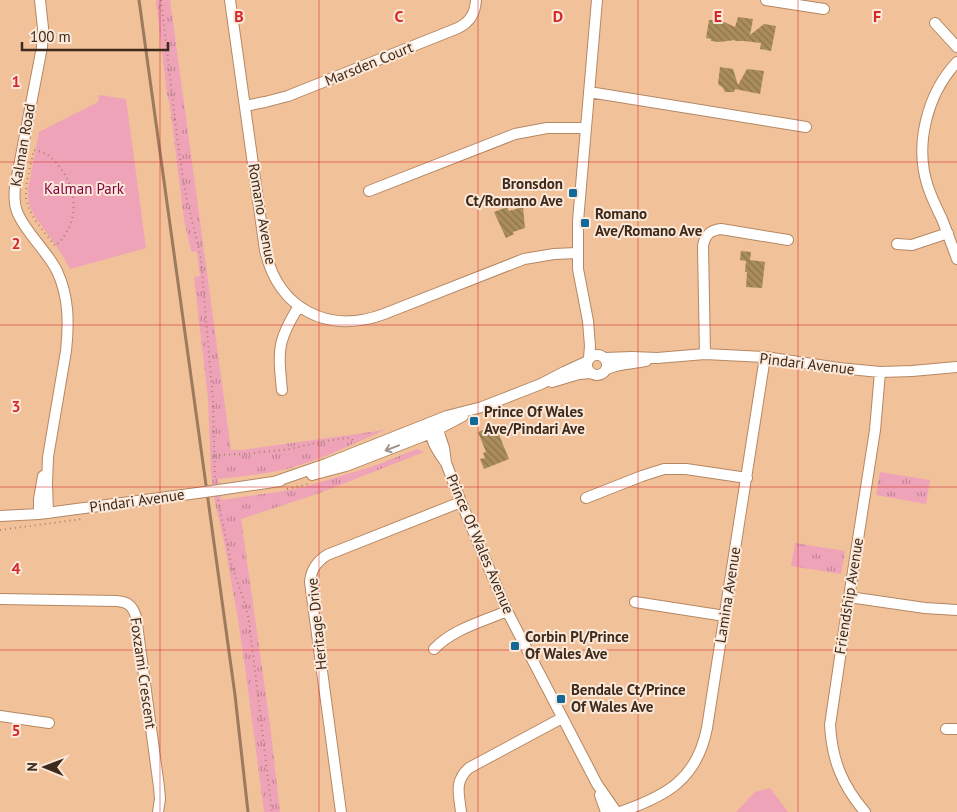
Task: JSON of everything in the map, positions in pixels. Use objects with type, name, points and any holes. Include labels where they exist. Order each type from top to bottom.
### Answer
[{"type":"street","name":"Kalman Road","points":[[40,0],[43,42],[14,195],[18,213],[56,270],[68,310],[66,351],[48,456],[41,485],[43,514]]},
{"type":"street","name":"Romano Avenue","points":[[230,0],[267,261],[276,282],[290,299],[299,306],[311,314],[333,321],[352,322],[364,320],[384,314],[524,259],[554,254],[577,253]]},
{"type":"street","name":"Marsden Court","points":[[245,106],[288,96],[463,26],[472,17],[475,11],[476,0]]},
{"type":"street","points":[[588,321],[608,364],[605,372],[600,375],[593,375],[587,368],[590,346],[588,321],[580,284],[577,253],[578,220],[597,0]]},
{"type":"street","points":[[766,0],[824,9]]},
{"type":"street","points":[[935,23],[957,47]]},
{"type":"street","points":[[957,62],[935,94],[929,109],[922,143],[922,157],[928,187],[957,258]]},
{"type":"street","points":[[589,92],[806,126]]},
{"type":"street","points":[[369,191],[515,134],[547,128],[586,128]]},
{"type":"street","points":[[705,354],[703,246],[706,236],[712,231],[721,229],[788,240]]},
{"type":"street","points":[[897,244],[912,245],[948,233]]},
{"type":"street","points":[[282,390],[279,360],[280,342],[287,325],[299,306]]},
{"type":"street","name":"Pindari Avenue","points":[[604,357],[657,358],[705,354],[765,358],[880,372],[957,367]]},
{"type":"street","points":[[588,360],[595,355],[604,357]]},
{"type":"street","name":"Pindari Avenue","points":[[607,369],[612,366],[657,358]]},
{"type":"street","name":"Lamina Avenue","points":[[632,812],[680,782],[699,756],[706,733],[765,358]]},
{"type":"street","name":"Pindari Avenue","points":[[0,516],[43,514],[190,494],[218,494],[316,474],[346,466],[433,428],[447,416],[482,407],[541,384],[588,360]]},
{"type":"street","name":"Friendship Avenue","points":[[864,812],[839,772],[833,755],[830,725],[875,430],[880,372]]},
{"type":"street","name":"Pindari Avenue","points":[[541,384],[590,373]]},
{"type":"street","name":"Pindari Avenue","points":[[274,482],[359,451],[433,428]]},
{"type":"street","name":"Prince Of Wales Avenue","points":[[433,428],[444,448],[446,463],[461,502],[507,611],[597,784],[614,811]]},
{"type":"street","points":[[586,498],[664,469],[686,469],[747,478]]},
{"type":"street","name":"Heritage Drive","points":[[341,812],[310,582],[312,570],[326,555],[461,502]]},
{"type":"street","points":[[849,597],[925,608],[957,610]]},
{"type":"street","name":"Foxzami Crescent","points":[[0,599],[117,601],[126,602],[132,607],[136,617],[159,787],[158,812]]},
{"type":"street","points":[[635,602],[725,616]]},
{"type":"street","points":[[434,649],[453,634],[507,611]]},
{"type":"street","points":[[0,716],[49,723]]},
{"type":"street","points":[[461,812],[459,784],[462,775],[469,768],[562,718]]},
{"type":"street","name":"Lamina Avenue","points":[[614,811],[642,804]]},
{"type":"path","points":[[161,0],[180,159],[200,259],[213,402],[215,479]]},
{"type":"path","points":[[34,150],[47,154],[59,166],[68,178],[73,192],[74,206],[71,221],[63,237],[55,246],[33,214],[27,199],[27,188],[34,150]]},
{"type":"path","points":[[214,455],[290,449],[347,438],[355,441],[359,451]]},
{"type":"path","points":[[218,494],[232,563],[249,621],[272,812]]},
{"type":"green space","points":[[156,0],[170,0],[231,450],[385,430],[324,456],[287,469],[218,479],[221,500],[304,487],[374,466],[417,449],[424,452],[317,494],[241,519],[270,725],[280,812],[264,812],[238,620],[224,541],[215,503],[211,473],[208,399],[194,277],[200,276],[197,252],[191,251],[184,220]]},
{"type":"green space","name":"Kalman Park","points":[[99,95],[126,99],[146,248],[70,269],[34,215],[29,204],[28,189],[39,132],[98,102]]},
{"type":"green space","points":[[880,472],[930,480],[926,504],[876,495]]},
{"type":"green space","points":[[795,543],[845,551],[841,574],[791,566]]},
{"type":"green space","points":[[770,788],[788,812],[736,812],[755,792]]},
{"type":"building","points":[[738,17],[753,19],[750,35],[764,24],[776,26],[771,51],[760,49],[761,43],[735,40],[719,42],[706,38],[709,20],[720,20],[735,27]]},
{"type":"building","points":[[720,67],[733,69],[738,85],[747,69],[764,71],[760,94],[735,89],[734,92],[725,92],[718,84]]},
{"type":"building","points":[[507,207],[509,211],[523,207],[525,228],[513,232],[514,234],[506,238],[494,212]]},
{"type":"building","points":[[741,251],[751,252],[750,260],[765,262],[762,288],[746,287],[746,261],[740,260]]},
{"type":"building","points":[[495,425],[509,459],[484,469],[480,459],[485,458],[483,453],[486,452],[478,432]]},
{"type":"railway","points":[[139,0],[235,695],[248,812]]},
{"type":"place","name":"Bronsdon Ct/Romano Ave","points":[[573,193]]},
{"type":"place","name":"Romano Ave/Romano Ave","points":[[585,223]]},
{"type":"place","name":"Prince Of Wales Ave/Pindari Ave","points":[[474,421]]},
{"type":"place","name":"Corbin Pl/Prince Of Wales Ave","points":[[515,646]]},
{"type":"place","name":"Bendale Ct/Prince Of Wales Ave","points":[[561,699]]}]
